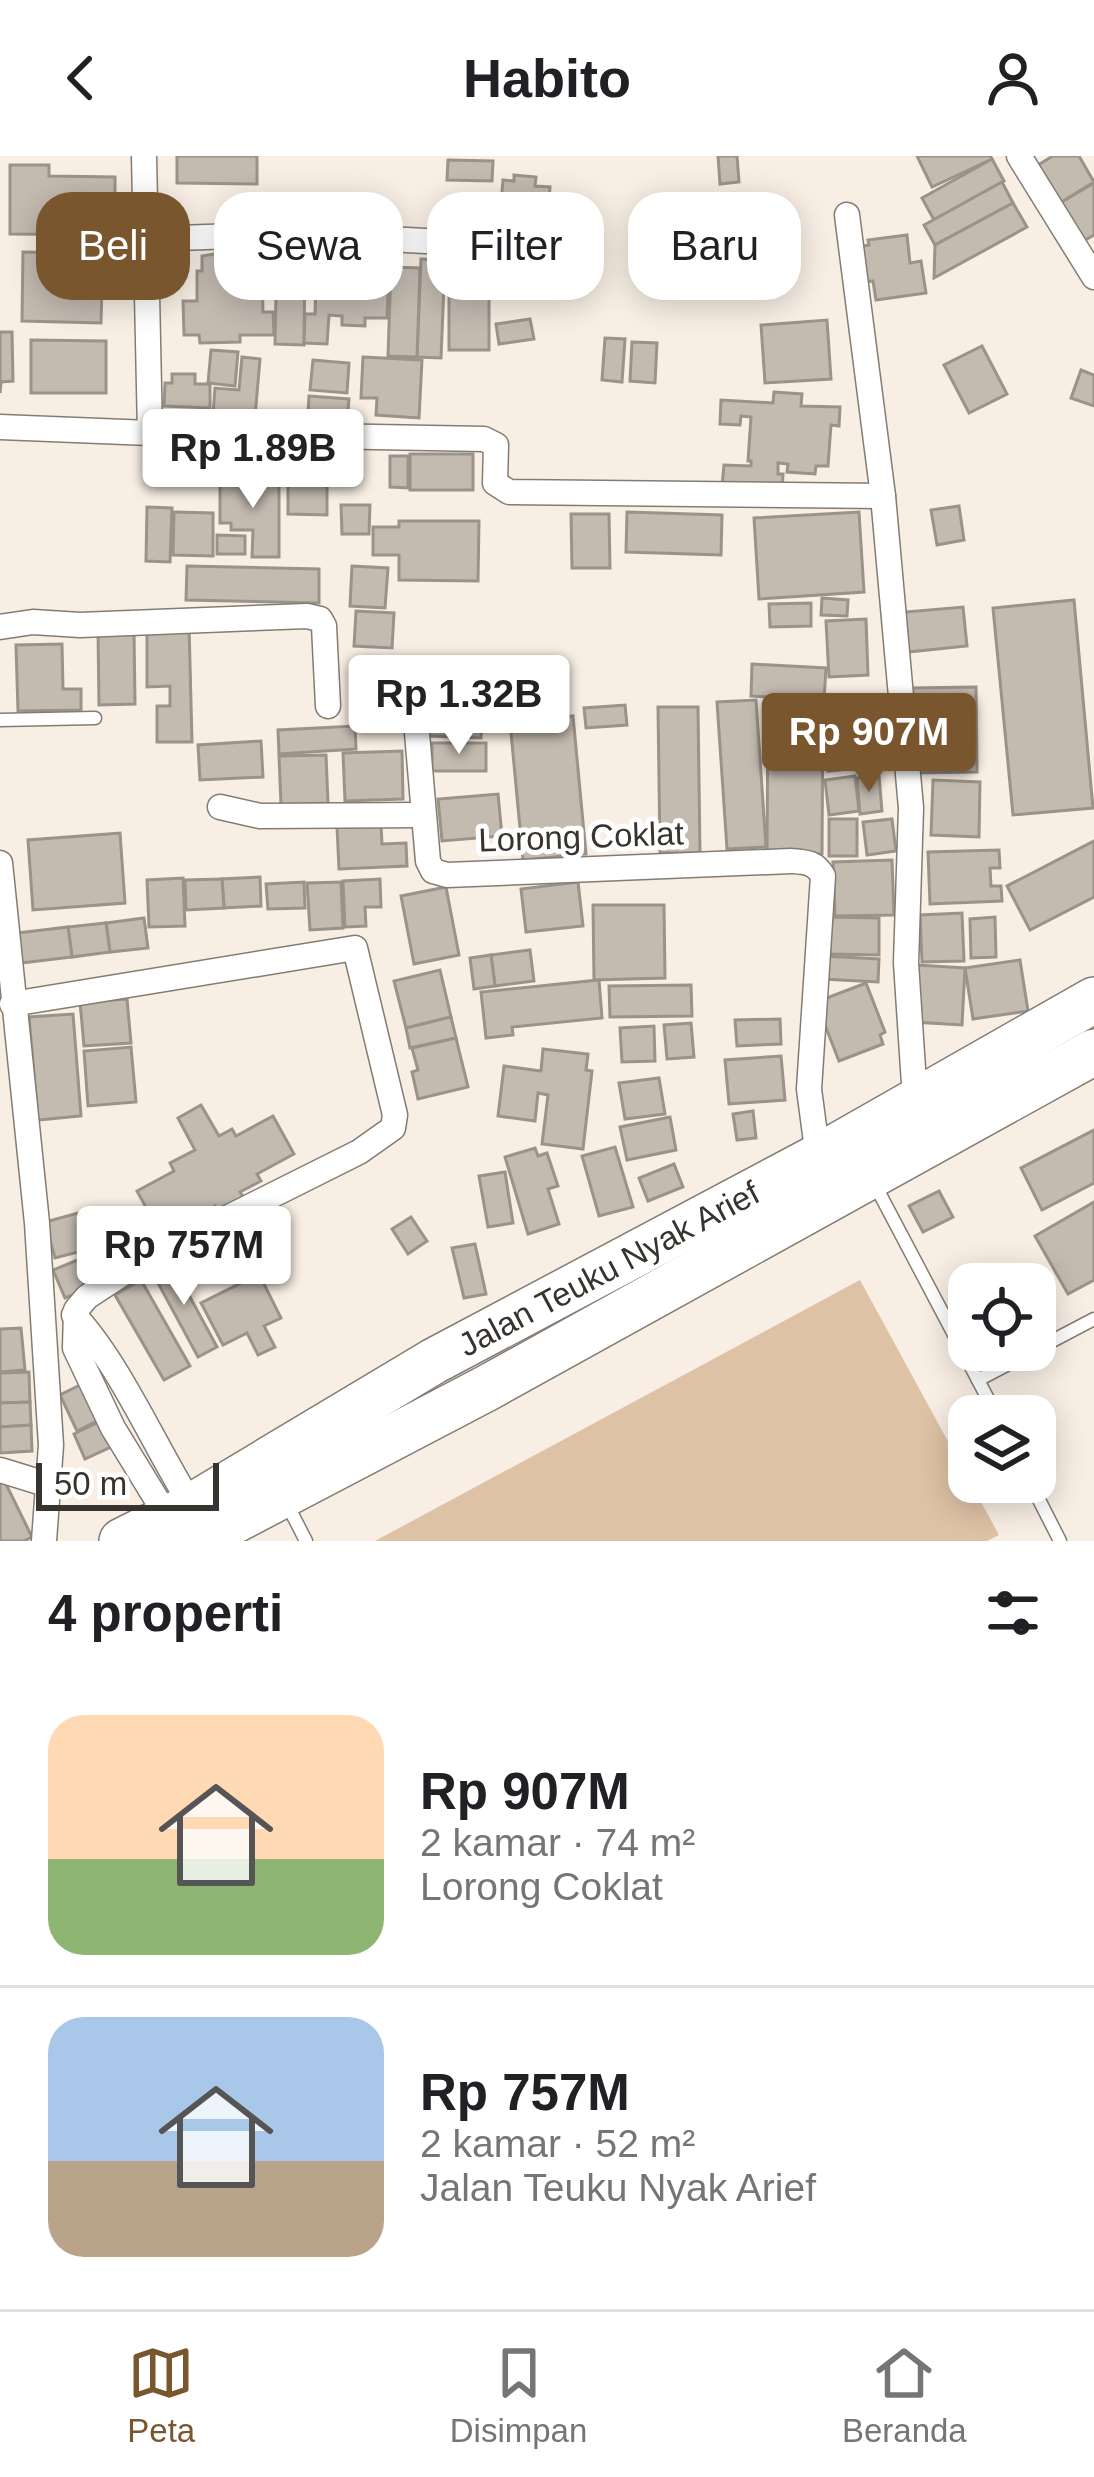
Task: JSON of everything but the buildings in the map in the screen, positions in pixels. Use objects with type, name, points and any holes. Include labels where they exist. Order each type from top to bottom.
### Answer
[{"type":"highway","name":"Jalan Teuku Nyak Arief","points":[[185,1522],[434,1361],[818,1156],[1094,1000]]},
{"type":"highway","name":"Jalan Teuku Nyak Arief","points":[[122,1541],[282,1496],[1094,1052]]},
{"type":"street","points":[[144,156],[146,192]]},
{"type":"street","points":[[1019,156],[1094,277]]},
{"type":"street","points":[[848,215],[883,496],[911,808],[906,964],[915,1100]]},
{"type":"street","points":[[190,238],[289,234],[427,241]]},
{"type":"street","points":[[149,300],[150,433]]},
{"type":"street","points":[[0,427],[484,439],[496,446],[495,482],[508,492],[883,496]]},
{"type":"street","points":[[0,627],[33,622],[80,625],[308,616],[320,619],[324,626],[328,706]]},
{"type":"street","name":"Lorong Coklat","points":[[415,710],[428,861],[433,871],[791,861],[818,868],[823,876],[809,1089],[818,1156]]},
{"type":"street","points":[[220,807],[260,816],[423,815]]},
{"type":"street","points":[[0,863],[9,1016],[37,1223],[51,1444],[44,1541]]},
{"type":"street","points":[[9,1016],[356,948],[395,1115],[394,1128],[386,1137],[145,1259],[87,1298],[74,1315],[75,1348],[113,1428],[185,1522]]},
{"type":"street","points":[[0,1471],[49,1485]]},
{"type":"lane","points":[[0,720],[95,718]]},
{"type":"lane","points":[[870,1177],[986,1395]]},
{"type":"lane","points":[[1056,1339],[1094,1319]]},
{"type":"lane","points":[[978,1380],[995,1371]]},
{"type":"lane","points":[[282,1496],[306,1541]]},
{"type":"lane","points":[[1041,1503],[1060,1541]]},
{"type":"shaded area","points":[[860,1280],[948,1441],[948,1503],[982,1503],[999,1535],[987,1541],[375,1541]]}]
